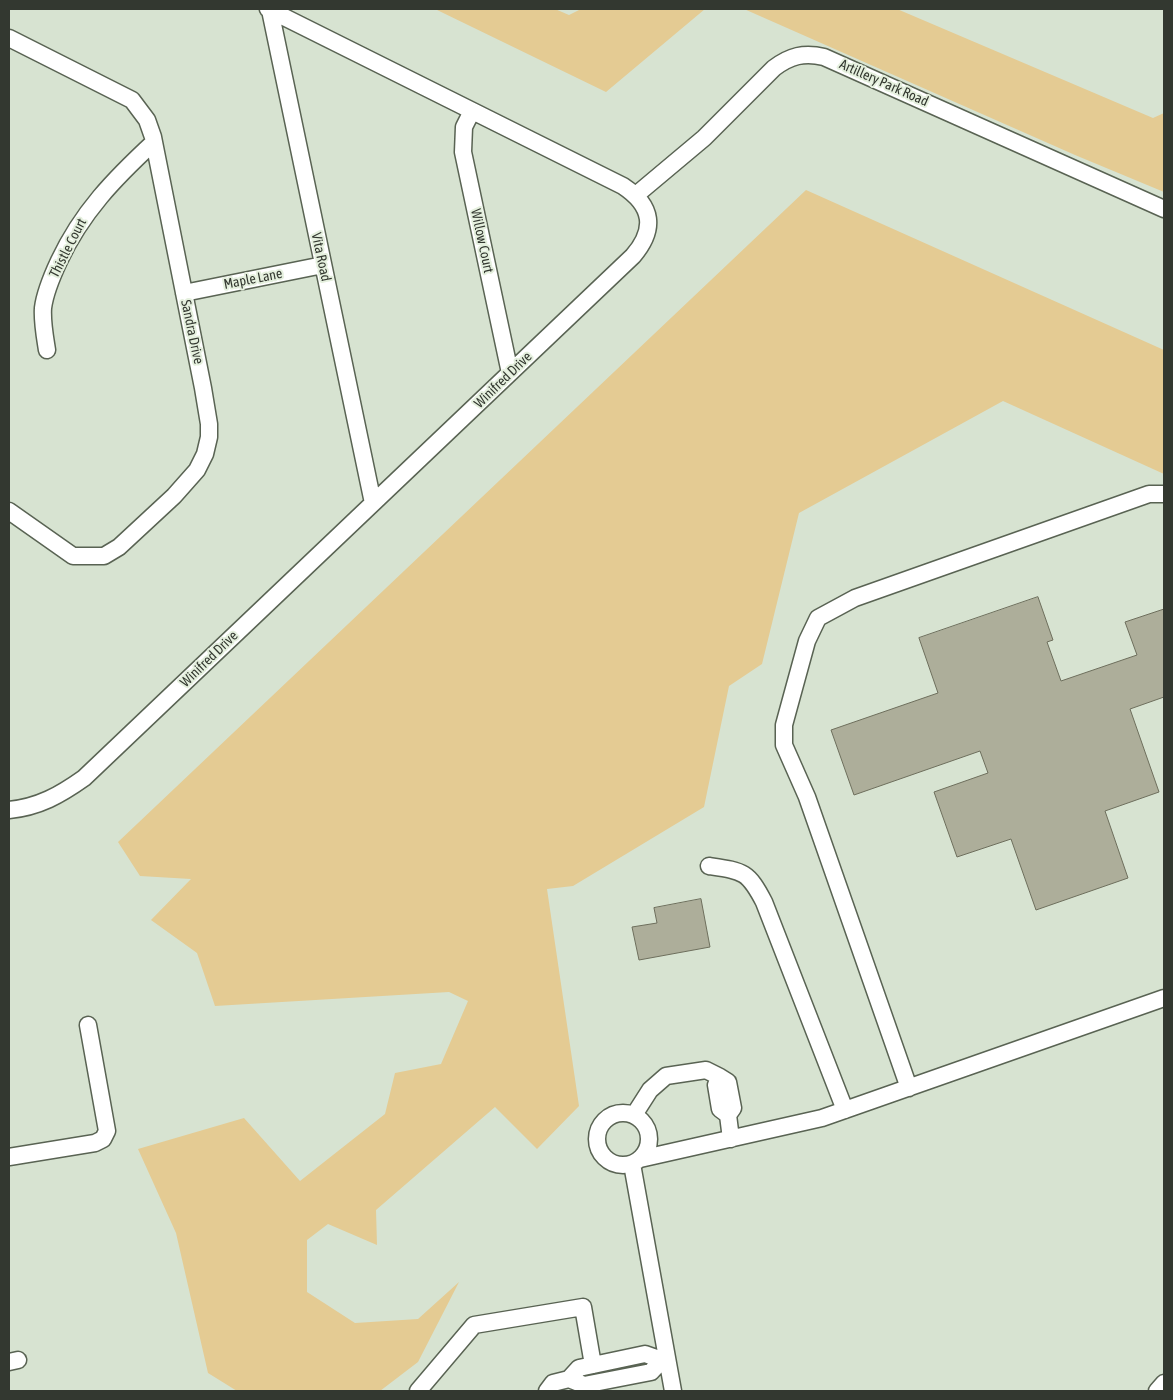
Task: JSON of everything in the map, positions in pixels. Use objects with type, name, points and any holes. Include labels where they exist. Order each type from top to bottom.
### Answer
[{"type":"street","points":[[269,9],[636,195]]},
{"type":"street","name":"Vita Road","points":[[269,9],[372,503]]},
{"type":"street","name":"Sandra Drive","points":[[9,38],[132,100],[147,120],[154,142],[209,424],[209,437],[205,454],[197,470],[174,496],[119,547],[104,556],[73,556],[9,511]]},
{"type":"street","name":"Artillery Park Road","points":[[636,195],[704,138],[774,68],[784,60],[798,55],[811,54],[824,57],[1164,209]]},
{"type":"street","name":"Willow Court","points":[[472,111],[464,127],[463,152],[510,372]]},
{"type":"street","name":"Thistle Court","points":[[47,350],[43,309],[47,290],[68,240],[91,206],[126,168],[154,142]]},
{"type":"street","name":"Winifred Drive","points":[[9,810],[27,808],[56,797],[84,778],[641,246],[646,238],[648,216],[636,195]]},
{"type":"street","name":"Maple Lane","points":[[184,293],[323,265]]},
{"type":"street","points":[[909,1088],[807,797],[784,746],[784,725],[808,641],[818,618],[855,598],[1149,494],[1164,494]]},
{"type":"street","points":[[709,866],[735,870],[753,880],[764,902],[845,1110]]},
{"type":"street","points":[[636,1161],[646,1152],[649,1134],[646,1126],[634,1115],[617,1112],[603,1121],[596,1136],[600,1153],[606,1159],[623,1165],[822,1118],[1164,998]]},
{"type":"street","points":[[9,1157],[95,1143],[103,1139],[107,1131],[88,1025]]},
{"type":"street","points":[[634,1115],[650,1090],[666,1076],[706,1070],[728,1082],[733,1108],[728,1115],[731,1139]]},
{"type":"street","points":[[636,1161],[665,1360],[673,1391]]},
{"type":"street","points":[[418,1391],[474,1325],[583,1307],[593,1365]]},
{"type":"street","points":[[569,1380],[579,1368],[593,1365],[646,1354],[665,1360]]},
{"type":"street","points":[[547,1391],[553,1383],[569,1380],[584,1385],[651,1372],[665,1360]]},
{"type":"street","points":[[1157,1391],[1164,1384]]},
{"type":"shaded area","points":[[435,9],[555,9],[569,15],[581,9],[705,9],[606,92]]},
{"type":"shaded area","points":[[744,9],[897,9],[1153,118],[1164,113],[1164,192],[1075,155]]},
{"type":"shaded area","points":[[806,190],[1164,350],[1164,474],[1003,401],[799,513],[762,664],[729,686],[704,807],[573,886],[547,889],[579,1106],[537,1149],[495,1107],[376,1210],[377,1245],[328,1224],[307,1240],[307,1292],[355,1323],[418,1319],[459,1282],[418,1362],[380,1391],[237,1391],[208,1373],[176,1233],[138,1149],[244,1118],[300,1181],[385,1114],[395,1073],[441,1064],[468,1001],[449,992],[215,1006],[197,953],[151,920],[191,879],[140,876],[118,842]]},
{"type":"building","points":[[1038,597],[1053,640],[1047,642],[1061,681],[1137,655],[1125,622],[1164,609],[1164,697],[1130,709],[1159,792],[1105,811],[1128,878],[1036,910],[1011,839],[957,857],[934,792],[988,773],[980,751],[854,795],[831,730],[938,693],[919,638]]},
{"type":"building","points":[[701,899],[710,947],[639,960],[632,927],[657,923],[654,908]]}]
